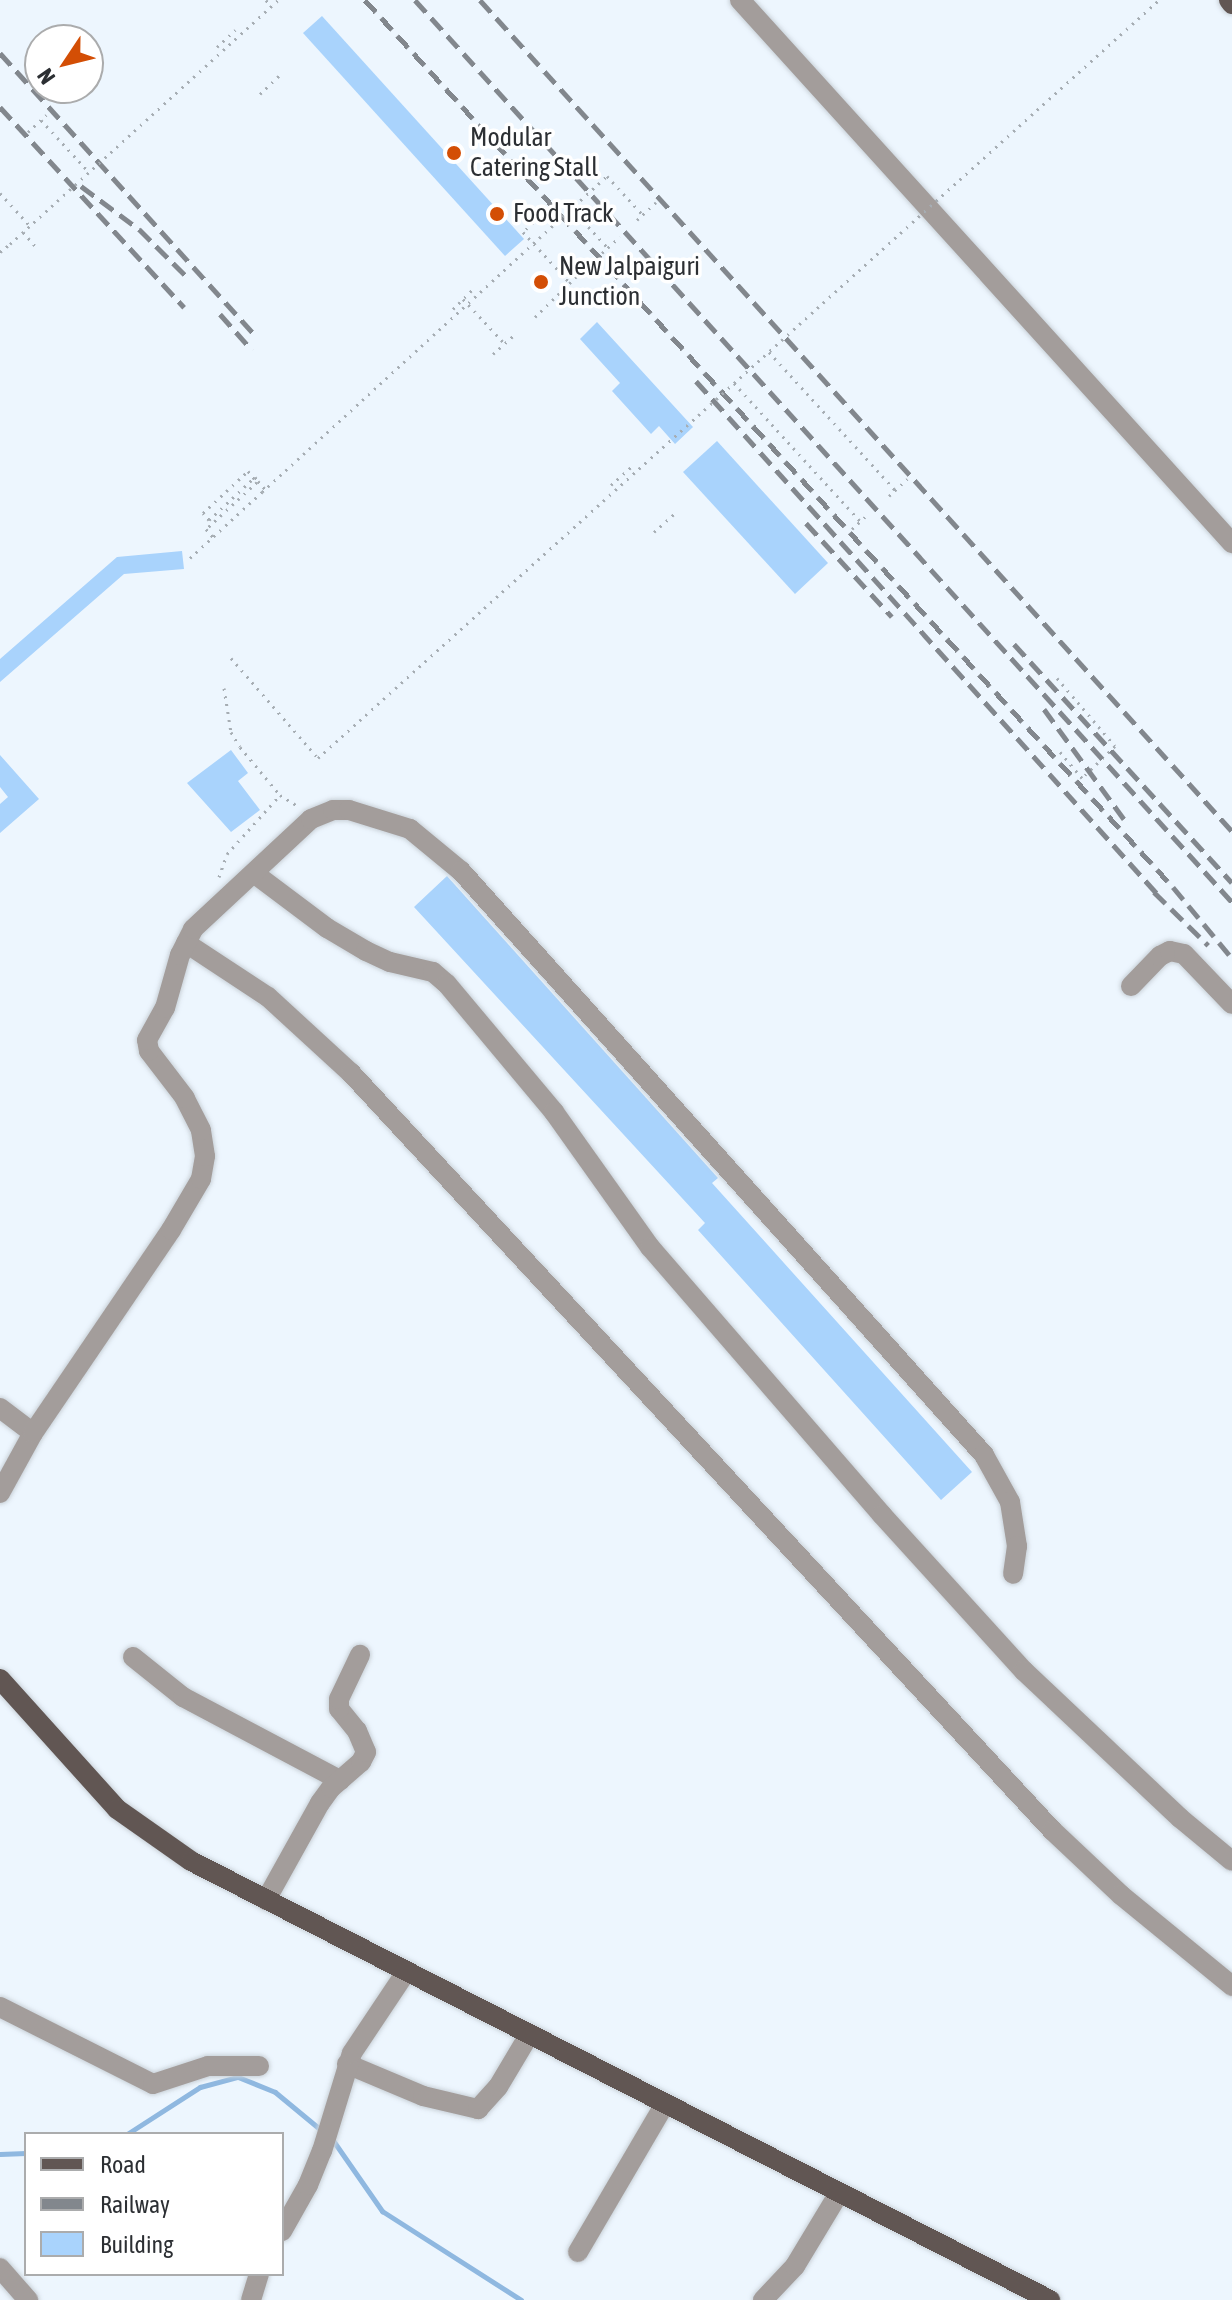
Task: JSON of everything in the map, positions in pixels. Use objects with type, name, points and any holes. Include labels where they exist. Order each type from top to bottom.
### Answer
[{"type":"main road","points":[[1,1682],[97,1789],[139,1827],[191,1861],[1050,2300]]},
{"type":"street","points":[[740,0],[1232,543]]},
{"type":"street","points":[[0,1493],[33,1433],[179,1218],[205,1167],[204,1144],[194,1114],[147,1046],[150,1032],[165,1008],[186,943],[193,929],[225,896],[255,874],[311,819],[333,810],[376,815],[410,829],[461,871],[984,1455],[1010,1502],[1017,1546],[1013,1574]]},
{"type":"street","points":[[255,874],[327,928],[366,951],[390,962],[433,972],[447,984],[554,1112],[676,1279],[882,1515],[1024,1671],[1170,1809],[1232,1861]]},
{"type":"street","points":[[186,943],[268,997],[351,1073],[1053,1831],[1121,1895],[1232,1986]]},
{"type":"street","points":[[1131,986],[1160,956],[1170,951],[1184,954],[1232,1004]]},
{"type":"street","points":[[0,1408],[33,1433]]},
{"type":"street","points":[[266,1900],[320,1803],[340,1780],[355,1769],[366,1752],[357,1731],[339,1709],[339,1699],[360,1655]]},
{"type":"street","points":[[133,1657],[183,1697],[340,1780]]},
{"type":"street","points":[[284,2227],[308,2185],[322,2151],[347,2064],[406,1972]]},
{"type":"street","points":[[0,2007],[153,2084],[208,2066],[259,2066]]},
{"type":"street","points":[[347,2064],[423,2096],[478,2109],[498,2087],[529,2035]]},
{"type":"street","points":[[578,2252],[665,2104]]},
{"type":"street","points":[[763,2300],[795,2266],[839,2193]]},
{"type":"street","points":[[0,2268],[28,2300]]},
{"type":"street","points":[[251,2300],[258,2276]]},
{"type":"path","points":[[266,0],[271,6]]},
{"type":"path","points":[[0,252],[278,0]]},
{"type":"path","points":[[231,658],[318,758],[1159,0]]},
{"type":"path","points":[[217,47],[235,30]]},
{"type":"path","points":[[225,39],[229,44]]},
{"type":"path","points":[[260,94],[280,75]]},
{"type":"path","points":[[28,132],[46,115]]},
{"type":"path","points":[[41,120],[89,172]]},
{"type":"path","points":[[190,558],[607,176],[643,215]]},
{"type":"path","points":[[0,193],[30,226]]},
{"type":"path","points":[[637,220],[656,202]]},
{"type":"path","points":[[572,209],[608,248]]},
{"type":"path","points":[[539,217],[523,232],[570,283]]},
{"type":"path","points":[[23,232],[36,247]]},
{"type":"path","points":[[602,253],[620,237]]},
{"type":"path","points":[[535,317],[585,268]]},
{"type":"path","points":[[453,309],[473,289]]},
{"type":"path","points":[[463,299],[505,344]]},
{"type":"path","points":[[493,354],[514,335]]},
{"type":"path","points":[[769,352],[895,490]]},
{"type":"path","points":[[734,383],[860,521]]},
{"type":"path","points":[[611,485],[632,466]]},
{"type":"path","points":[[213,537],[206,529],[257,482],[248,471],[203,513],[209,520],[243,488],[255,477],[264,490]]},
{"type":"path","points":[[622,475],[626,480]]},
{"type":"path","points":[[889,496],[907,479]]},
{"type":"path","points":[[654,532],[675,513]]},
{"type":"path","points":[[852,529],[869,513]]},
{"type":"path","points":[[1057,678],[1115,746],[1082,778],[1058,749]]},
{"type":"path","points":[[224,688],[231,732],[254,767],[280,795],[301,806],[311,819]]},
{"type":"path","points":[[225,896],[219,882],[220,867],[227,854],[280,795]]},
{"type":"building","points":[[322,16],[524,239],[505,256],[303,33]]},
{"type":"building","points":[[597,322],[693,427],[675,444],[659,426],[651,434],[612,391],[620,383],[580,339]]},
{"type":"building","points":[[717,441],[828,563],[795,594],[683,472]]},
{"type":"building","points":[[182,551],[184,569],[124,574],[0,682],[0,659],[117,557]]},
{"type":"building","points":[[231,750],[248,773],[238,781],[260,810],[231,832],[187,783]]},
{"type":"building","points":[[0,755],[39,799],[0,833],[0,804],[8,797],[0,787]]},
{"type":"building","points":[[447,876],[718,1178],[712,1183],[972,1472],[941,1500],[698,1230],[705,1223],[414,907]]},
{"type":"waterway","points":[[130,2132],[200,2087],[238,2077],[275,2092],[321,2130]]},
{"type":"waterway","points":[[332,2139],[382,2211],[521,2300]]},
{"type":"waterway","points":[[0,2154],[24,2153]]},
{"type":"railway","points":[[365,0],[1173,887],[1232,958]]},
{"type":"railway","points":[[415,0],[1232,902]]},
{"type":"railway","points":[[480,0],[1232,831]]},
{"type":"railway","points":[[0,53],[256,336]]},
{"type":"railway","points":[[0,107],[184,307]]},
{"type":"railway","points":[[81,186],[139,229],[187,277]]},
{"type":"railway","points":[[220,314],[252,350]]},
{"type":"railway","points":[[696,381],[1161,898]]},
{"type":"railway","points":[[806,523],[892,617]]},
{"type":"railway","points":[[1014,644],[1232,883]]},
{"type":"railway","points":[[1044,709],[1124,819]]},
{"type":"railway","points":[[1154,892],[1208,945]]},
{"type":"place","name":"Modular Catering Stall","points":[[454,153]]},
{"type":"place","name":"Food Track","points":[[497,214]]},
{"type":"place","name":"New Jalpaiguri Junction","points":[[541,282]]}]
